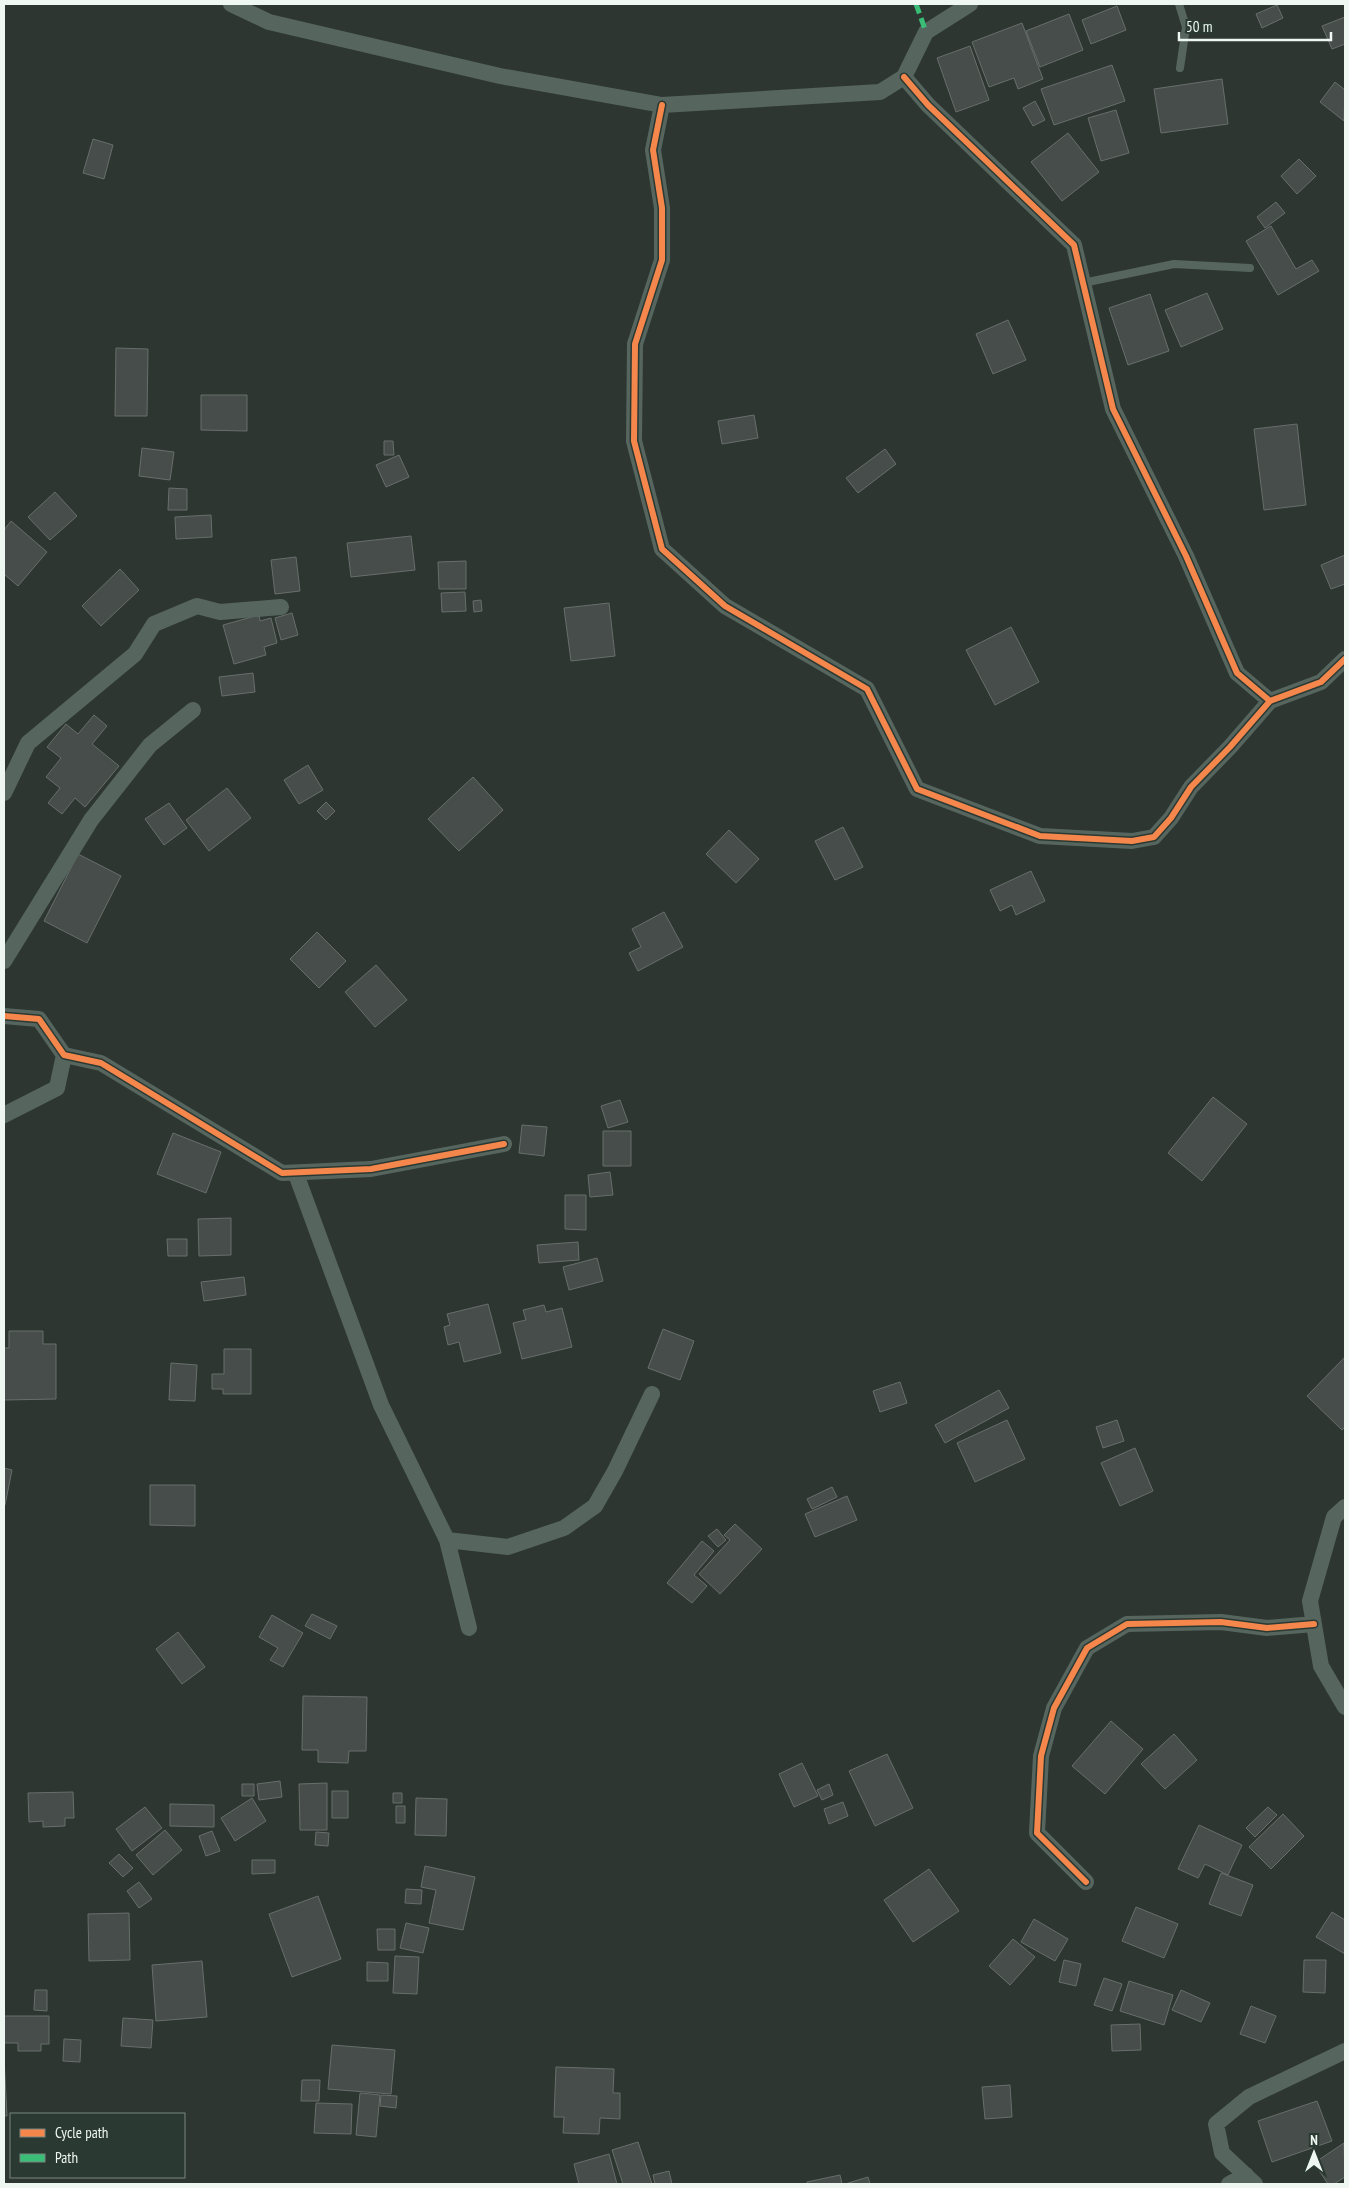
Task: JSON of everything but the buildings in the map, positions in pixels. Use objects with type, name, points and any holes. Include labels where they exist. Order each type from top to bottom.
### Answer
[{"type":"street","points":[[231,4],[269,22],[375,47],[500,76],[662,105],[880,92],[904,77],[926,32],[970,4]]},
{"type":"street","points":[[904,77],[928,105],[1074,246],[1113,409],[1186,556],[1237,672],[1270,702]]},
{"type":"street","points":[[662,105],[653,150],[662,208],[662,260],[635,344],[634,441],[662,549],[725,606],[867,689],[917,789],[1040,836],[1132,841],[1154,836],[1171,818],[1190,787],[1230,747],[1270,702],[1321,682],[1345,659]]},
{"type":"street","points":[[4,793],[28,743],[135,654],[154,624],[197,606],[220,612],[282,607]]},
{"type":"street","points":[[4,960],[91,820],[150,745],[193,710]]},
{"type":"street","points":[[4,1016],[39,1019],[64,1055],[101,1062],[282,1173],[296,1174],[371,1169],[504,1144]]},
{"type":"street","points":[[4,1115],[58,1088],[64,1055]]},
{"type":"street","points":[[296,1174],[330,1261],[381,1405],[447,1540],[469,1628]]},
{"type":"street","points":[[447,1540],[508,1547],[564,1528],[595,1506],[615,1471],[652,1394]]},
{"type":"street","points":[[1345,1507],[1334,1517],[1310,1601],[1321,1666],[1345,1707]]},
{"type":"street","points":[[1086,1882],[1037,1833],[1041,1756],[1054,1708],[1087,1648],[1127,1624],[1221,1622],[1267,1628],[1314,1624]]},
{"type":"street","points":[[1250,2179],[1222,2153],[1216,2124],[1249,2097],[1345,2051]]},
{"type":"street","points":[[1229,2184],[1250,2179]]},
{"type":"lane","points":[[1179,4],[1186,27],[1180,68]]},
{"type":"lane","points":[[1083,283],[1174,264],[1250,268]]},
{"type":"marked path","points":[[916,4],[926,32]]},
{"type":"cycle path","points":[[904,77],[928,105],[1074,245],[1113,409],[1186,556],[1237,673],[1270,701],[1321,682],[1345,659]]},
{"type":"cycle path","points":[[662,105],[653,150],[662,208],[662,260],[635,344],[634,441],[662,549],[725,606],[867,689],[917,789],[1040,836],[1132,841],[1154,837],[1171,818],[1191,787],[1230,747],[1270,701]]},
{"type":"cycle path","points":[[4,1016],[39,1019],[64,1055],[101,1063],[282,1173],[371,1169],[504,1144]]},
{"type":"cycle path","points":[[1086,1882],[1037,1833],[1041,1756],[1054,1708],[1087,1648],[1127,1624],[1221,1622],[1267,1628],[1314,1624]]}]
